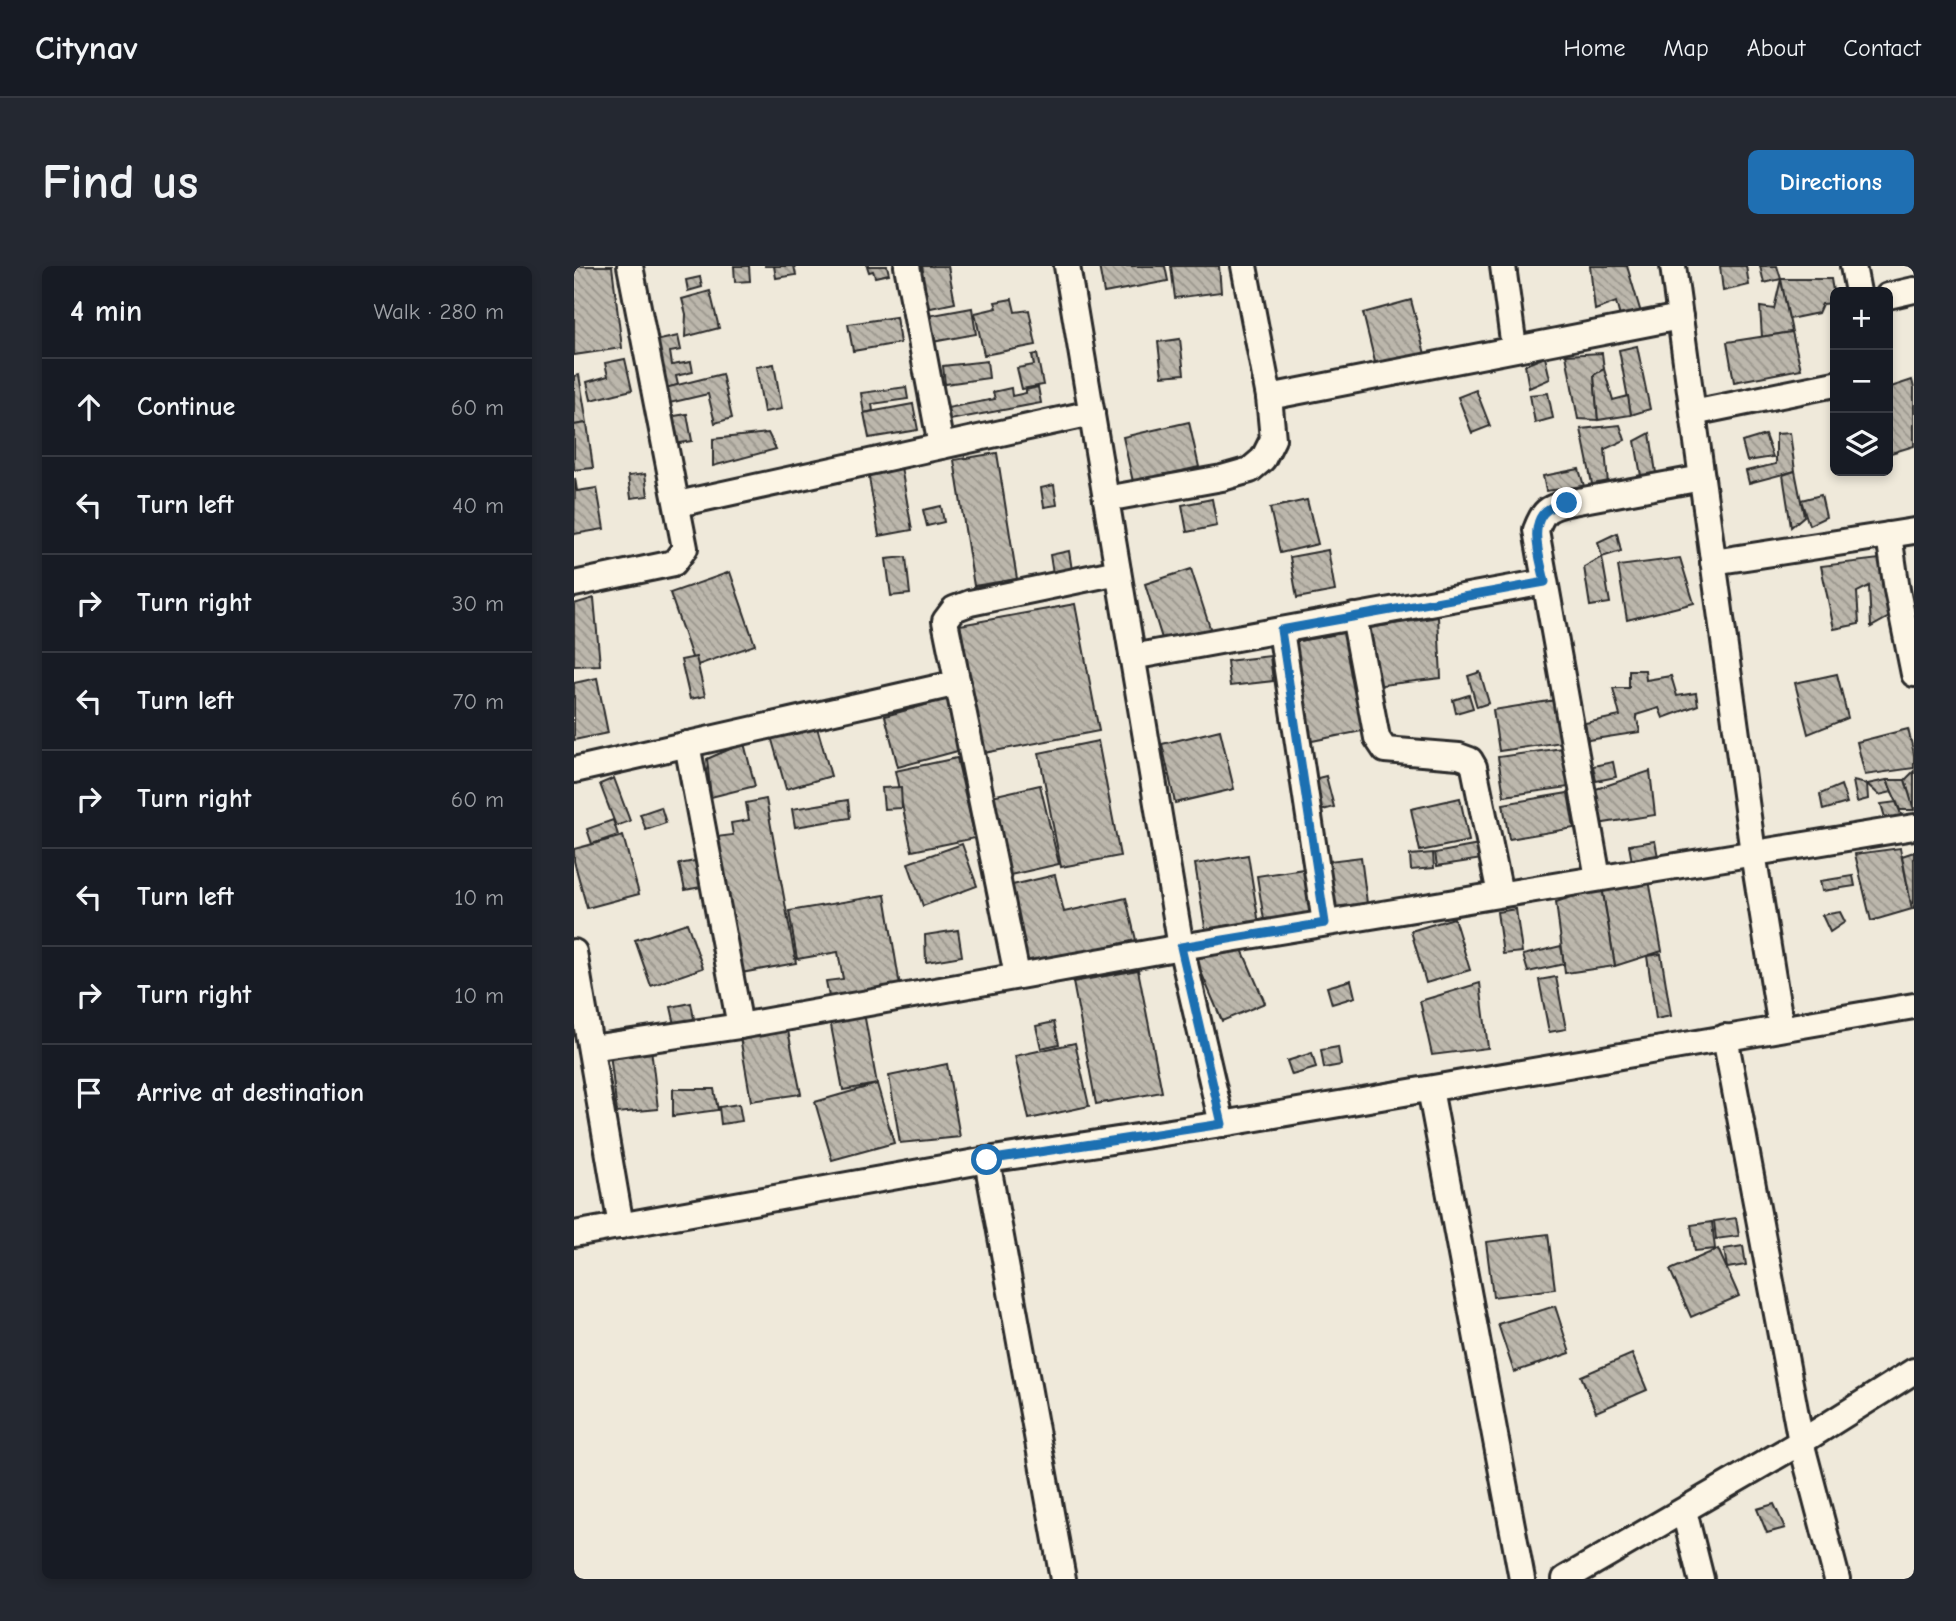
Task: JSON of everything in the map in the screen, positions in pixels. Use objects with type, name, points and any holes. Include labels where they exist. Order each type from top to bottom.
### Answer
[{"type":"street","points":[[574,584],[674,563],[685,548],[630,266]]},
{"type":"street","points":[[907,266],[941,446]]},
{"type":"street","points":[[1067,266],[1181,947],[1222,1124]]},
{"type":"street","points":[[1106,499],[1222,478],[1250,470],[1263,459],[1273,439],[1269,397],[1244,266]]},
{"type":"street","points":[[1503,266],[1514,348]]},
{"type":"street","points":[[1673,266],[1753,853],[1782,1028]]},
{"type":"street","points":[[1853,266],[1857,287]]},
{"type":"street","points":[[1893,295],[1914,290]]},
{"type":"street","points":[[1269,397],[1680,317]]},
{"type":"street","points":[[1693,413],[1830,385]]},
{"type":"street","points":[[678,504],[1092,413]]},
{"type":"street","points":[[1598,878],[1536,530],[1541,516],[1550,508],[1702,478]]},
{"type":"street","points":[[1713,562],[1914,531]]},
{"type":"street","points":[[1889,536],[1914,674]]},
{"type":"street","points":[[1017,975],[945,621],[954,608],[970,603],[1118,572]]},
{"type":"street","points":[[1132,657],[1545,582]]},
{"type":"street","points":[[1354,616],[1377,738],[1385,750],[1459,755],[1470,760],[1474,767],[1500,894]]},
{"type":"street","points":[[1281,630],[1325,923]]},
{"type":"street","points":[[574,770],[958,683]]},
{"type":"street","points":[[687,744],[740,1027]]},
{"type":"street","points":[[591,1048],[740,1027],[1181,947],[1914,827]]},
{"type":"street","points":[[574,952],[621,1226]]},
{"type":"street","points":[[574,1234],[987,1160],[1222,1124],[1914,1006]]},
{"type":"street","points":[[1725,1037],[1801,1442],[1836,1579]]},
{"type":"street","points":[[1430,1089],[1522,1579]]},
{"type":"street","points":[[987,1160],[1063,1579]]},
{"type":"street","points":[[1565,1579],[1801,1442],[1914,1371]]},
{"type":"street","points":[[1684,1511],[1701,1579]]},
{"type":"building","points":[[612,266],[622,348],[574,355],[574,267]]},
{"type":"building","points":[[734,266],[749,266],[750,281],[735,282]]},
{"type":"building","points":[[774,266],[794,266],[796,275],[776,278]]},
{"type":"building","points":[[867,266],[887,266],[889,274],[875,277]]},
{"type":"building","points":[[922,266],[948,266],[955,303],[921,310],[913,273],[923,271]]},
{"type":"building","points":[[1099,266],[1165,266],[1168,281],[1104,293]]},
{"type":"building","points":[[1171,266],[1219,266],[1221,292],[1175,298]]},
{"type":"building","points":[[1590,266],[1627,266],[1641,313],[1620,317],[1616,302],[1595,310]]},
{"type":"building","points":[[1720,266],[1746,266],[1749,285],[1723,291]]},
{"type":"building","points":[[1760,266],[1777,266],[1781,279],[1764,283]]},
{"type":"building","points":[[700,277],[702,287],[688,291],[686,280]]},
{"type":"building","points":[[1781,279],[1792,332],[1762,337],[1760,307],[1774,309]]},
{"type":"building","points":[[1781,279],[1831,279],[1830,303],[1822,304],[1818,313],[1789,319]]},
{"type":"building","points":[[710,291],[719,328],[685,337],[686,314],[682,299]]},
{"type":"building","points":[[1012,299],[1015,312],[1029,310],[1036,345],[984,355],[975,313],[997,308],[995,302]]},
{"type":"building","points":[[1411,300],[1425,354],[1376,366],[1363,313]]},
{"type":"building","points":[[972,308],[976,334],[927,343],[922,317]]},
{"type":"building","points":[[896,317],[900,343],[853,351],[848,324]]},
{"type":"building","points":[[1792,332],[1801,369],[1734,382],[1727,342]]},
{"type":"building","points":[[678,336],[681,350],[670,352],[672,365],[691,362],[693,372],[676,376],[678,385],[661,389],[651,342]]},
{"type":"building","points":[[1180,339],[1184,374],[1162,376],[1158,342]]},
{"type":"building","points":[[1637,346],[1650,409],[1631,415],[1619,350]]},
{"type":"building","points":[[1602,353],[1604,369],[1594,375],[1598,420],[1578,419],[1566,355]]},
{"type":"building","points":[[1037,354],[1043,385],[1022,389],[1017,368],[1034,365],[1032,355]]},
{"type":"building","points":[[1545,357],[1550,379],[1529,388],[1525,365]]},
{"type":"building","points":[[625,359],[632,390],[591,400],[587,382],[608,376],[605,363]]},
{"type":"building","points":[[987,361],[989,378],[945,384],[943,366]]},
{"type":"building","points":[[774,364],[782,409],[764,412],[756,367]]},
{"type":"building","points":[[1604,369],[1613,400],[1628,396],[1631,415],[1598,420],[1594,375]]},
{"type":"building","points":[[722,374],[732,418],[715,423],[708,394],[661,405],[661,389]]},
{"type":"building","points":[[579,375],[587,423],[574,425],[574,376]]},
{"type":"building","points":[[1912,380],[1914,446],[1893,452],[1893,413],[1893,386]]},
{"type":"building","points":[[906,387],[908,399],[872,404],[873,411],[864,413],[861,393]]},
{"type":"building","points":[[1038,387],[1041,403],[944,421],[942,409],[995,399],[993,392],[1011,388],[1012,396]]},
{"type":"building","points":[[1476,390],[1490,426],[1472,433],[1458,397]]},
{"type":"building","points":[[1548,393],[1553,418],[1535,423],[1530,395]]},
{"type":"building","points":[[913,404],[918,430],[869,438],[864,413]]},
{"type":"building","points":[[687,414],[692,441],[674,444],[668,417]]},
{"type":"building","points":[[1189,422],[1199,467],[1133,482],[1123,437]]},
{"type":"building","points":[[587,423],[593,468],[574,470],[574,425]]},
{"type":"building","points":[[1620,425],[1625,440],[1605,449],[1608,484],[1593,489],[1581,429]]},
{"type":"building","points":[[768,433],[776,449],[713,466],[713,439]]},
{"type":"building","points":[[1650,433],[1656,473],[1641,476],[1635,441]]},
{"type":"building","points":[[1790,433],[1795,471],[1749,483],[1746,471],[1776,464],[1776,434]]},
{"type":"building","points":[[1765,435],[1773,457],[1747,461],[1742,442]]},
{"type":"building","points":[[997,453],[1017,579],[974,586],[954,460]]},
{"type":"building","points":[[900,461],[912,530],[879,536],[867,466]]},
{"type":"building","points":[[1579,469],[1584,486],[1546,491],[1543,476]]},
{"type":"building","points":[[1795,471],[1804,516],[1791,527],[1783,475]]},
{"type":"building","points":[[645,474],[648,496],[631,498],[628,476]]},
{"type":"building","points":[[575,478],[577,491],[597,488],[604,529],[574,534]]},
{"type":"building","points":[[1054,485],[1057,505],[1044,507],[1041,488]]},
{"type":"building","points":[[1821,495],[1826,517],[1809,525],[1801,500]]},
{"type":"building","points":[[1212,499],[1217,526],[1187,532],[1182,505]]},
{"type":"building","points":[[1307,500],[1318,544],[1280,553],[1270,508]]},
{"type":"building","points":[[941,506],[944,522],[927,526],[923,510]]},
{"type":"building","points":[[1617,533],[1621,551],[1602,557],[1598,542]]},
{"type":"building","points":[[1328,550],[1335,591],[1297,598],[1290,557]]},
{"type":"building","points":[[1069,551],[1072,570],[1053,574],[1050,555]]},
{"type":"building","points":[[906,557],[910,594],[891,596],[886,559]]},
{"type":"building","points":[[1602,557],[1610,603],[1590,606],[1584,567]]},
{"type":"building","points":[[1680,558],[1694,603],[1627,620],[1618,566]]},
{"type":"building","points":[[1879,559],[1889,617],[1871,627],[1869,586],[1857,592],[1859,624],[1834,629],[1821,566]]},
{"type":"building","points":[[1191,569],[1211,631],[1164,645],[1145,584]]},
{"type":"building","points":[[730,572],[755,645],[695,666],[670,593]]},
{"type":"building","points":[[594,598],[600,665],[574,666],[574,604]]},
{"type":"building","points":[[1075,604],[1099,731],[984,753],[960,625]]},
{"type":"building","points":[[1438,617],[1441,678],[1374,686],[1369,628]]},
{"type":"building","points":[[1347,632],[1367,730],[1307,742],[1293,642]]},
{"type":"building","points":[[1270,656],[1273,681],[1230,686],[1227,661]]},
{"type":"building","points":[[696,657],[705,696],[690,699],[681,660]]},
{"type":"building","points":[[1629,670],[1645,670],[1646,680],[1671,676],[1677,696],[1696,693],[1698,705],[1663,718],[1659,708],[1636,715],[1640,732],[1588,740],[1585,723],[1620,716],[1613,688],[1629,688]]},
{"type":"building","points":[[1480,672],[1489,703],[1477,707],[1468,676]]},
{"type":"building","points":[[1837,674],[1848,718],[1808,734],[1795,683]]},
{"type":"building","points":[[597,678],[608,733],[574,740],[574,683]]},
{"type":"building","points":[[1469,695],[1473,708],[1456,713],[1453,700]]},
{"type":"building","points":[[951,698],[965,749],[898,767],[885,716]]},
{"type":"building","points":[[1556,700],[1563,742],[1499,751],[1493,710]]},
{"type":"building","points":[[815,720],[831,776],[786,789],[770,733]]},
{"type":"building","points":[[1908,729],[1914,754],[1914,768],[1865,775],[1857,742]]},
{"type":"building","points":[[1220,730],[1234,789],[1175,803],[1162,744]]},
{"type":"building","points":[[1098,741],[1120,856],[1061,867],[1039,753]]},
{"type":"building","points":[[744,743],[755,786],[711,797],[707,759]]},
{"type":"building","points":[[1563,748],[1569,787],[1504,796],[1498,757]]},
{"type":"building","points":[[957,758],[975,838],[912,851],[895,771]]},
{"type":"building","points":[[1613,762],[1616,777],[1596,781],[1593,766]]},
{"type":"building","points":[[1650,771],[1655,815],[1597,824],[1593,790]]},
{"type":"building","points":[[1914,771],[1914,811],[1905,780]]},
{"type":"building","points":[[1326,776],[1334,807],[1319,811],[1310,780]]},
{"type":"building","points":[[614,778],[630,821],[616,826],[600,784]]},
{"type":"building","points":[[1887,780],[1892,792],[1879,795],[1867,784]]},
{"type":"building","points":[[1887,780],[1905,780],[1914,810],[1900,810]]},
{"type":"building","points":[[1853,781],[1867,784],[1868,799],[1857,802]]},
{"type":"building","points":[[1040,785],[1059,864],[1010,875],[992,796]]},
{"type":"building","points":[[1841,785],[1847,803],[1823,810],[1820,794]]},
{"type":"building","points":[[901,787],[902,808],[884,809],[882,788]]},
{"type":"building","points":[[1568,793],[1574,828],[1509,839],[1503,804]]},
{"type":"building","points":[[1460,798],[1469,841],[1420,851],[1411,809]]},
{"type":"building","points":[[766,799],[796,963],[741,973],[716,837],[733,835],[731,823],[749,820],[746,803]]},
{"type":"building","points":[[848,800],[850,818],[795,827],[792,809]]},
{"type":"building","points":[[1896,802],[1903,819],[1887,824],[1881,804]]},
{"type":"building","points":[[661,807],[666,823],[646,830],[640,814]]},
{"type":"building","points":[[613,820],[618,835],[592,844],[587,829]]},
{"type":"building","points":[[623,836],[639,894],[587,908],[574,861],[574,849]]},
{"type":"building","points":[[1655,841],[1658,857],[1632,862],[1629,845]]},
{"type":"building","points":[[962,844],[977,886],[923,906],[908,863]]},
{"type":"building","points":[[1479,845],[1482,859],[1437,866],[1435,853]]},
{"type":"building","points":[[1900,848],[1912,909],[1871,921],[1855,854]]},
{"type":"building","points":[[1914,852],[1914,909],[1912,909],[1902,856]]},
{"type":"building","points":[[1433,853],[1434,868],[1411,870],[1410,855]]},
{"type":"building","points":[[1248,855],[1259,924],[1206,933],[1195,864]]},
{"type":"building","points":[[1361,857],[1367,903],[1325,908],[1320,862]]},
{"type":"building","points":[[695,861],[701,887],[685,890],[679,864]]},
{"type":"building","points":[[1304,869],[1310,914],[1264,920],[1257,876]]},
{"type":"building","points":[[1055,875],[1064,912],[1126,898],[1136,940],[1026,965],[1008,886]]},
{"type":"building","points":[[1853,876],[1855,886],[1822,891],[1820,881]]},
{"type":"building","points":[[1649,880],[1662,951],[1615,966],[1602,887]]},
{"type":"building","points":[[1602,887],[1615,966],[1565,973],[1556,902]]},
{"type":"building","points":[[885,895],[900,986],[829,997],[826,981],[843,979],[838,952],[797,959],[789,911]]},
{"type":"building","points":[[1516,909],[1522,952],[1503,954],[1497,912]]},
{"type":"building","points":[[1840,912],[1845,922],[1830,932],[1822,915]]},
{"type":"building","points":[[1454,918],[1470,970],[1426,983],[1411,931]]},
{"type":"building","points":[[687,923],[703,968],[651,986],[635,940]]},
{"type":"building","points":[[958,930],[962,956],[926,962],[925,935]]},
{"type":"building","points":[[1238,940],[1265,1003],[1222,1021],[1195,958]]},
{"type":"building","points":[[1561,946],[1564,964],[1528,972],[1523,955]]},
{"type":"building","points":[[1661,954],[1671,1016],[1656,1019],[1647,956]]},
{"type":"building","points":[[1138,970],[1162,1092],[1096,1104],[1073,982]]},
{"type":"building","points":[[1556,977],[1566,1029],[1549,1032],[1539,980]]},
{"type":"building","points":[[1351,980],[1355,997],[1332,1004],[1327,987]]},
{"type":"building","points":[[1480,983],[1488,1048],[1432,1055],[1420,1001]]},
{"type":"building","points":[[691,1003],[695,1024],[676,1029],[671,1007]]},
{"type":"building","points":[[864,1013],[877,1084],[843,1090],[830,1020]]},
{"type":"building","points":[[1054,1022],[1059,1044],[1041,1048],[1036,1026]]},
{"type":"building","points":[[787,1026],[801,1094],[751,1101],[740,1037]]},
{"type":"building","points":[[1075,1043],[1089,1106],[1029,1119],[1015,1056]]},
{"type":"building","points":[[1338,1047],[1341,1065],[1324,1068],[1321,1050]]},
{"type":"building","points":[[651,1048],[658,1109],[617,1113],[610,1053]]},
{"type":"building","points":[[1312,1053],[1316,1068],[1292,1075],[1287,1061]]},
{"type":"building","points":[[947,1064],[960,1137],[900,1143],[889,1076]]},
{"type":"building","points":[[877,1084],[894,1143],[832,1160],[815,1102]]},
{"type":"building","points":[[673,1089],[714,1089],[718,1110],[673,1116]]},
{"type":"building","points":[[739,1104],[742,1121],[721,1124],[719,1107]]},
{"type":"building","points":[[1736,1218],[1739,1236],[1716,1239],[1714,1221]]},
{"type":"building","points":[[1712,1222],[1715,1249],[1695,1251],[1691,1225]]},
{"type":"building","points":[[1548,1234],[1555,1289],[1493,1297],[1486,1242]]},
{"type":"building","points":[[1743,1246],[1746,1265],[1727,1268],[1724,1249]]},
{"type":"building","points":[[1718,1249],[1739,1296],[1691,1317],[1670,1270]]},
{"type":"building","points":[[1555,1306],[1570,1353],[1514,1372],[1498,1324]]},
{"type":"building","points":[[1632,1354],[1647,1390],[1596,1412],[1581,1376]]},
{"type":"building","points":[[1774,1504],[1785,1528],[1767,1533],[1757,1509]]},
{"type":"route","points":[[987,1160],[1222,1124],[1181,947],[1325,923],[1281,630],[1545,582],[1536,530],[1541,516],[1550,508],[1567,503]]}]
